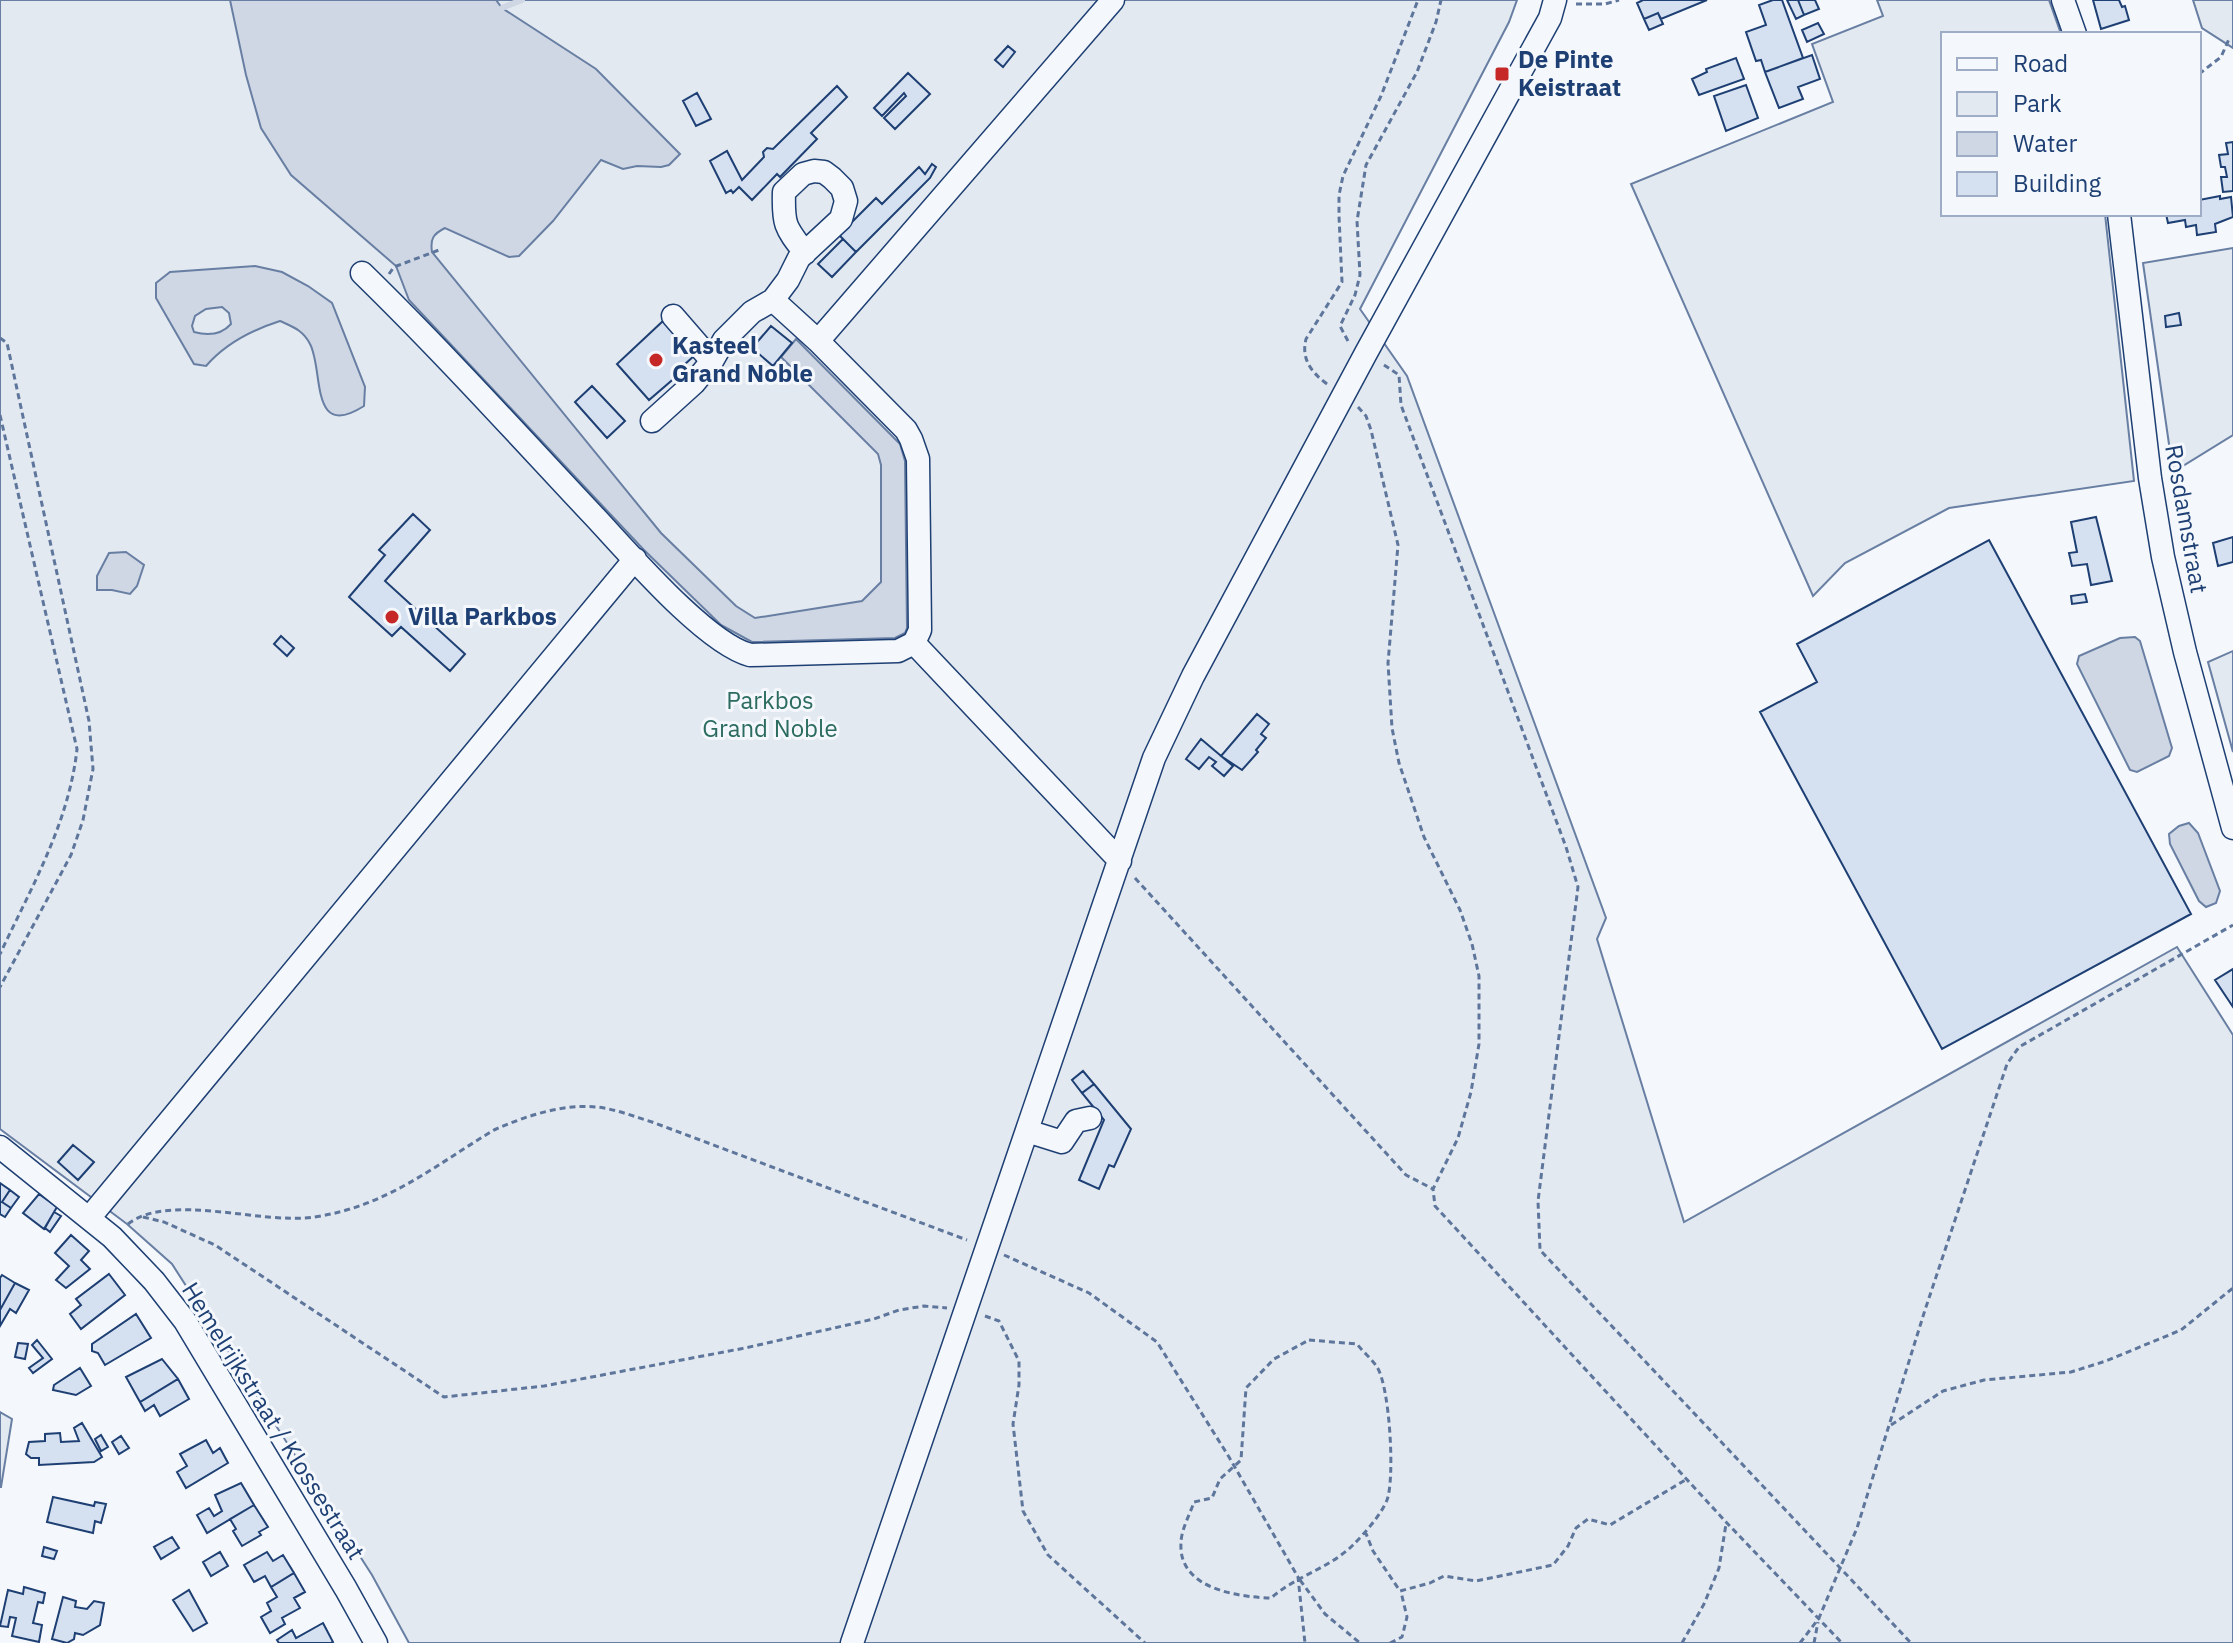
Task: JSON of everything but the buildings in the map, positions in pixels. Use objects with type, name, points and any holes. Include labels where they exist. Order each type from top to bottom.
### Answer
[{"type":"street","points":[[818,341],[1113,0]]},
{"type":"street","points":[[2063,0],[2074,32]]},
{"type":"street","points":[[852,1643],[1154,758],[1186,690],[1366,353],[1561,5]]},
{"type":"street","name":"Rosdamstraat","points":[[2119,216],[2150,478],[2163,557],[2185,652],[2233,828]]},
{"type":"street","points":[[652,421],[694,383],[733,330],[752,312],[773,300],[805,253]]},
{"type":"street","points":[[362,273],[635,559],[713,636],[738,652],[750,655],[898,651],[914,643],[920,630],[918,459],[906,430],[773,300]]},
{"type":"street","points":[[673,316],[712,361]]},
{"type":"street","points":[[90,1217],[635,559]]},
{"type":"street","points":[[914,643],[1120,861]]},
{"type":"street","points":[[1027,1131],[1062,1142],[1076,1121],[1090,1118]]},
{"type":"street","name":"Hemelrijkstraat / Klossestraat","points":[[0,1147],[112,1237],[154,1281],[185,1321],[376,1643]]},
{"type":"path","points":[[1418,0],[1386,84],[1343,176],[1339,216],[1342,282],[1306,339],[1304,349],[1305,358],[1316,375],[1357,406],[1366,416],[1371,430],[1398,545],[1388,663],[1392,728],[1399,763],[1424,837],[1460,910],[1479,976],[1479,1044],[1471,1092],[1458,1138],[1433,1189],[1435,1206],[1726,1522],[1842,1643]]},
{"type":"path","points":[[1441,0],[1417,72],[1366,165],[1357,221],[1360,275],[1355,295],[1340,326],[1348,341],[1399,375],[1401,405],[1566,847],[1578,887],[1538,1201],[1540,1250],[1911,1643]]},
{"type":"path","points":[[1561,5],[1592,6],[1619,0]]},
{"type":"path","points":[[2201,72],[2221,57],[2229,39]]},
{"type":"path","points":[[394,267],[439,250]]},
{"type":"path","points":[[0,338],[7,343],[68,616],[89,721],[93,769],[83,820],[71,855],[0,987]]},
{"type":"path","points":[[0,415],[77,749],[68,798],[58,829],[0,954]]},
{"type":"path","points":[[1120,861],[1406,1175],[1433,1189]]},
{"type":"path","points":[[1800,1643],[1819,1618],[1841,1570],[2007,1064],[2019,1047],[2233,925]]},
{"type":"path","points":[[112,1237],[139,1216],[156,1211],[311,1218],[339,1212],[386,1198],[494,1130],[549,1111],[586,1106],[606,1108],[652,1122],[987,1248],[1089,1293],[1157,1342],[1298,1577],[1325,1614],[1360,1643]]},
{"type":"path","points":[[139,1216],[164,1222],[215,1245],[444,1397],[544,1386],[730,1351],[924,1306],[966,1309],[999,1321],[1019,1361],[1013,1424],[1023,1511],[1048,1555],[1145,1643]]},
{"type":"path","points":[[1889,1426],[1943,1391],[1984,1380],[2071,1372],[2106,1361],[2181,1330],[2233,1288]]},
{"type":"path","points":[[1309,1340],[1357,1344],[1378,1368],[1386,1389],[1391,1441],[1387,1500],[1365,1531],[1336,1558],[1298,1577],[1271,1598],[1247,1597],[1201,1583],[1185,1565],[1180,1543],[1194,1502],[1212,1498],[1220,1479],[1241,1460],[1246,1388],[1274,1359],[1309,1340]]},
{"type":"path","points":[[1400,1591],[1444,1576],[1476,1581],[1553,1565],[1568,1546],[1576,1528],[1588,1519],[1610,1525],[1687,1479]]},
{"type":"path","points":[[1682,1643],[1704,1604],[1719,1568],[1726,1522]]},
{"type":"path","points":[[1365,1531],[1373,1551],[1400,1591],[1407,1617],[1402,1637],[1390,1643]]},
{"type":"path","points":[[1298,1577],[1305,1643]]},
{"type":"path","points":[[1814,1643],[1819,1618]]},
{"type":"green space","name":"Parkbos Grand Noble","points":[[0,0],[1517,0],[1509,22],[1360,309],[1407,376],[1606,918],[1597,939],[1684,1222],[2177,947],[2233,1035],[2233,1643],[409,1643],[372,1575],[172,1264],[127,1224],[0,1129]]},
{"type":"green space","points":[[1877,0],[2049,0],[2060,32],[1941,32],[1941,216],[2105,216],[2134,481],[1949,508],[1845,563],[1813,596],[1631,184],[1833,102],[1812,44],[1883,16]]},
{"type":"green space","points":[[2193,0],[2233,0],[2233,48],[2202,28]]},
{"type":"green space","points":[[2233,248],[2233,435],[2173,472],[2143,263]]},
{"type":"green space","points":[[2233,651],[2233,752],[2208,662]]},
{"type":"green space","points":[[0,1412],[12,1419],[1,1487],[0,1487]]},
{"type":"water","points":[[230,0],[496,0],[502,8],[596,69],[680,154],[669,165],[661,167],[623,169],[601,160],[553,221],[519,256],[509,257],[445,228],[433,237],[432,252],[661,533],[736,606],[755,618],[862,601],[881,582],[881,465],[878,454],[781,357],[796,339],[900,444],[905,461],[905,633],[895,638],[752,642],[721,625],[644,550],[409,300],[396,266],[291,175],[261,128]]},
{"type":"water","points":[[255,266],[282,272],[308,286],[332,303],[365,387],[364,406],[346,414],[334,415],[326,409],[310,344],[301,332],[280,321],[240,338],[206,366],[194,364],[156,298],[156,283],[170,272]],"holes":[[[222,307],[229,313],[231,324],[223,330],[209,334],[194,332],[195,316],[206,309]]]},
{"type":"water","points":[[126,552],[144,565],[137,586],[130,594],[97,590],[97,576],[109,553]]},
{"type":"water","points":[[2135,637],[2140,641],[2172,748],[2169,756],[2137,772],[2130,770],[2077,664],[2079,656],[2120,638]]},
{"type":"water","points":[[2189,823],[2198,833],[2220,891],[2216,903],[2206,907],[2199,901],[2170,844],[2169,834]]},
{"type":"waterway","points":[[502,8],[522,0]]},
{"type":"place","name":"De Pinte Keistraat","points":[[1502,74]]},
{"type":"place","name":"Kasteel Grand Noble","points":[[656,360]]},
{"type":"place","name":"Villa Parkbos","points":[[392,617]]}]
